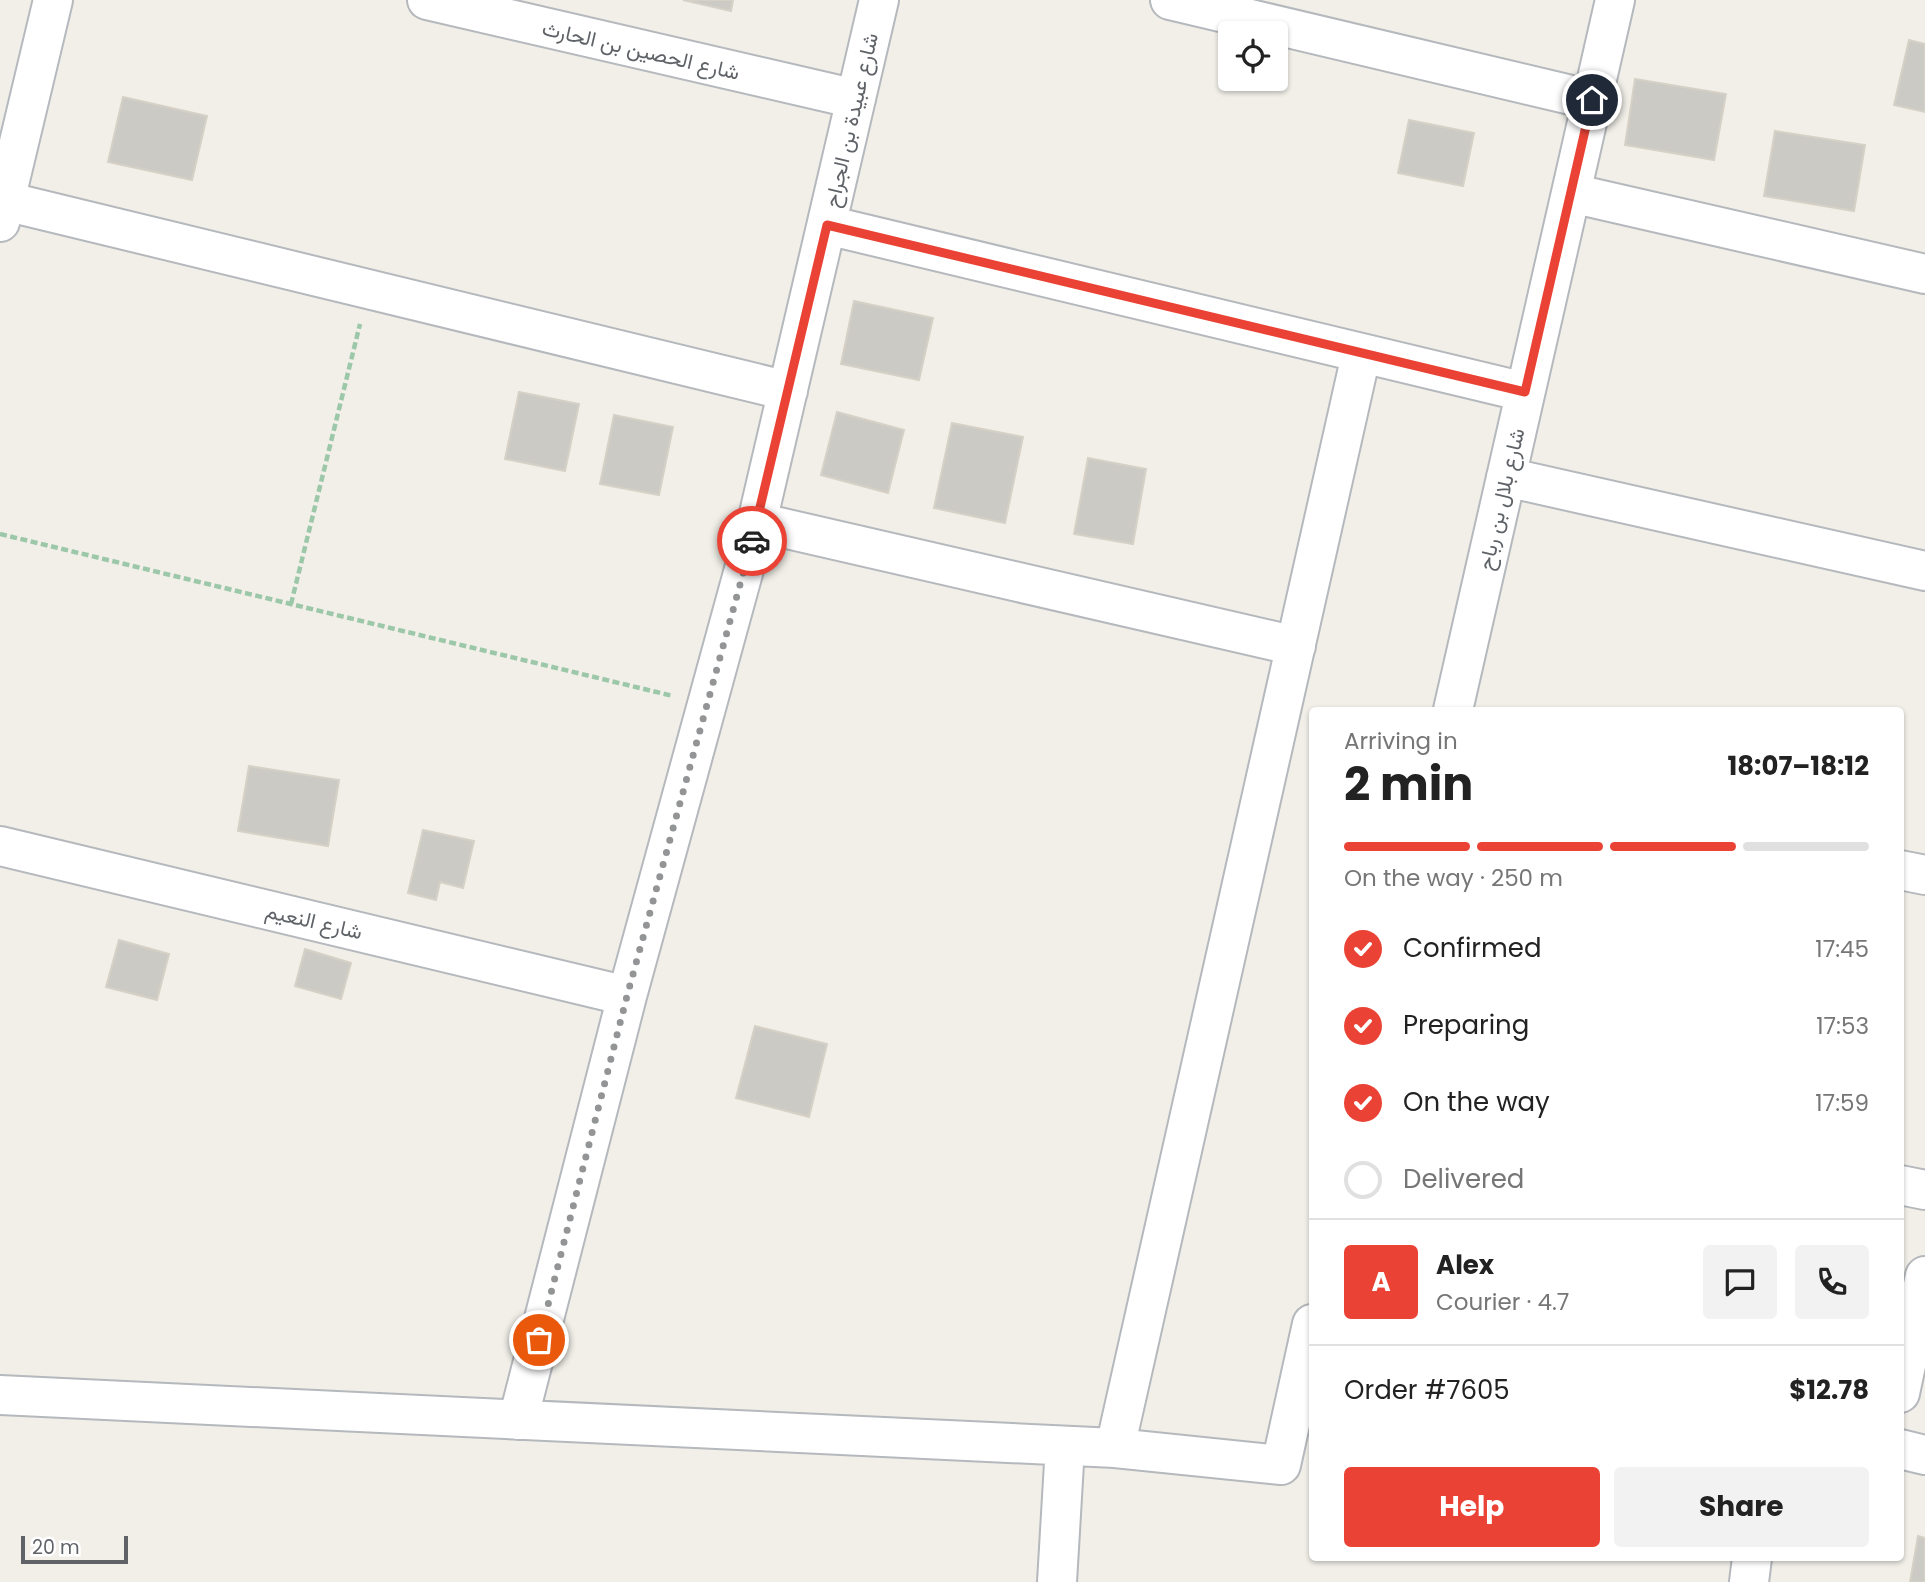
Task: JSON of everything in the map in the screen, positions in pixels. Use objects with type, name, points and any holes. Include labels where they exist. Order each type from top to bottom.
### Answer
[{"type":"street","points":[[53,0],[2,211],[369,289],[788,391]]},
{"type":"street","name":"شارع الحصين بن الحارث","points":[[427,0],[856,99]]},
{"type":"street","name":"شارع عبيدة بن الجراح","points":[[518,1419],[627,996],[757,522],[878,0]]},
{"type":"street","points":[[1170,0],[1592,100]]},
{"type":"street","name":"شارع بلال بن رباح","points":[[1454,707],[1615,0]]},
{"type":"street","points":[[1571,193],[1925,274]]},
{"type":"street","points":[[827,225],[1361,355],[1525,392]]},
{"type":"street","points":[[1115,1448],[1361,355]]},
{"type":"street","points":[[1506,477],[1925,571]]},
{"type":"street","points":[[757,522],[1296,646]]},
{"type":"street","name":"شارع النعيم","points":[[0,846],[627,996]]},
{"type":"street","points":[[1904,871],[1925,875]]},
{"type":"street","points":[[1904,1186],[1925,1190]]},
{"type":"street","points":[[1904,1375],[1925,1276]]},
{"type":"street","points":[[0,1395],[1115,1448],[1281,1465],[1309,1344]]},
{"type":"street","points":[[1057,1582],[1065,1446]]},
{"type":"street","points":[[1904,1450],[1925,1455]]},
{"type":"street","points":[[1749,1582],[1752,1561]]},
{"type":"path","points":[[290,604],[369,289]]},
{"type":"path","points":[[0,534],[708,704]]},
{"type":"building","points":[[683,0],[733,0],[731,11]]},
{"type":"building","points":[[1909,40],[1925,44],[1925,112],[1894,105]]},
{"type":"building","points":[[1635,79],[1726,94],[1714,160],[1625,145]]},
{"type":"building","points":[[123,97],[207,116],[192,180],[108,162]]},
{"type":"building","points":[[1409,120],[1474,133],[1463,186],[1398,173]]},
{"type":"building","points":[[1775,131],[1865,145],[1854,211],[1764,196]]},
{"type":"building","points":[[854,301],[933,318],[919,380],[841,364]]},
{"type":"building","points":[[519,392],[579,404],[565,471],[505,459]]},
{"type":"building","points":[[837,412],[904,430],[888,493],[821,475]]},
{"type":"building","points":[[614,415],[673,427],[659,495],[600,484]]},
{"type":"building","points":[[952,423],[1023,437],[1005,523],[934,508]]},
{"type":"building","points":[[1088,458],[1146,469],[1133,544],[1074,534]]},
{"type":"building","points":[[249,766],[339,780],[328,846],[238,831]]},
{"type":"building","points":[[423,830],[474,841],[463,888],[440,882],[436,900],[408,893]]},
{"type":"building","points":[[119,940],[169,954],[157,1000],[106,987]]},
{"type":"building","points":[[305,949],[351,963],[341,999],[295,986]]},
{"type":"building","points":[[755,1026],[827,1044],[809,1117],[736,1098]]},
{"type":"building","points":[[1918,1536],[1925,1538],[1925,1582],[1910,1582]]},
{"type":"way so far","points":[[539,1340],[627,996],[752,541]]},
{"type":"route","points":[[752,541],[827,225],[1361,355],[1525,392],[1592,100]]}]
